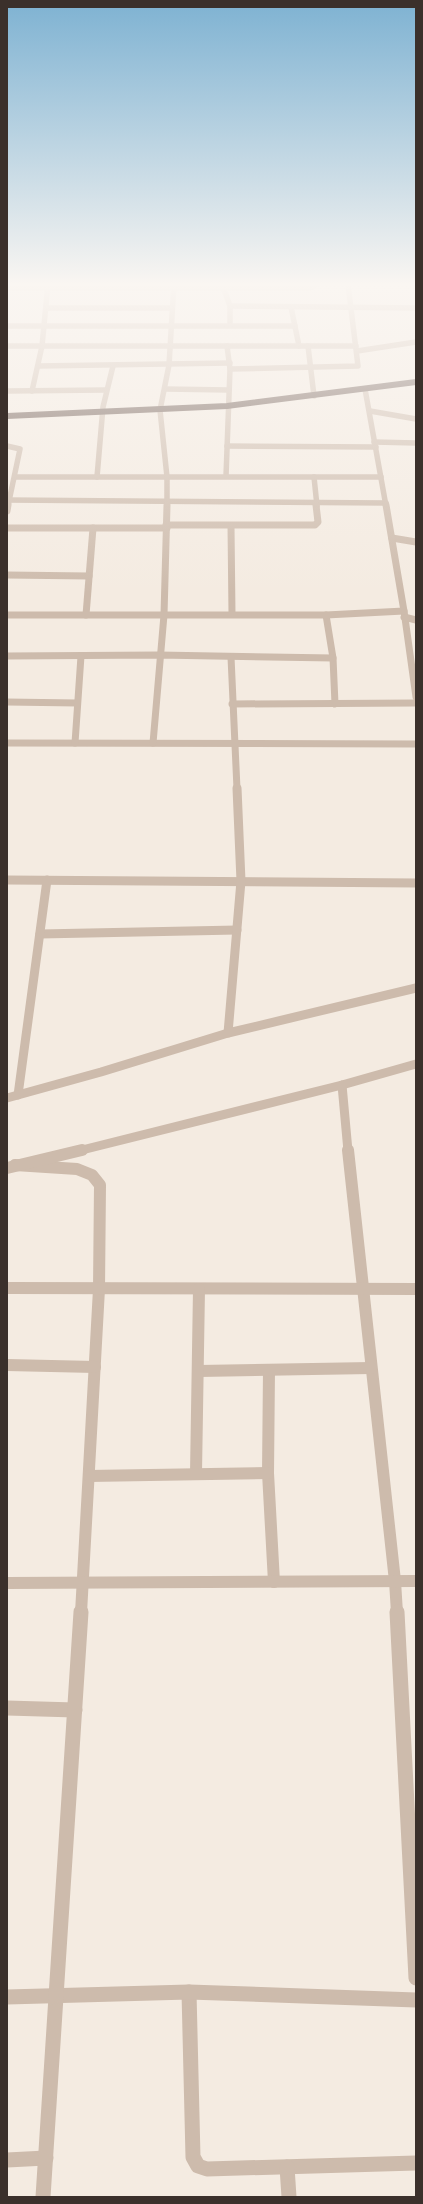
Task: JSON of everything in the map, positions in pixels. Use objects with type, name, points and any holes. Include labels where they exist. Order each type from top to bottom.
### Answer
[{"type":"highway","points":[[7,416],[100,413],[227,406],[381,387]]},
{"type":"street","points":[[32,391],[33,387]]},
{"type":"street","points":[[97,477],[100,413],[106,387]]},
{"type":"street","points":[[226,476],[227,406],[229,387]]},
{"type":"street","points":[[313,387],[314,396]]},
{"type":"street","points":[[153,743],[159,655],[164,615],[166,526],[167,477],[160,410],[165,388],[229,390]]},
{"type":"street","points":[[365,389],[392,538],[416,697]]},
{"type":"street","points":[[7,391],[105,390]]},
{"type":"street","points":[[370,411],[416,420]]},
{"type":"street","points":[[227,446],[375,445],[416,443]]},
{"type":"street","points":[[7,446],[20,449],[15,477],[8,500],[7,511]]},
{"type":"street","points":[[15,477],[381,477]]},
{"type":"street","points":[[7,528],[315,525],[318,522],[314,477]]},
{"type":"street","points":[[8,500],[166,500],[386,503]]},
{"type":"street","points":[[231,526],[232,614]]},
{"type":"street","points":[[86,615],[93,528]]},
{"type":"street","points":[[392,538],[416,542]]},
{"type":"street","points":[[7,575],[89,576]]},
{"type":"street","points":[[7,615],[404,614],[416,620]]},
{"type":"street","points":[[326,615],[333,658],[335,704]]},
{"type":"street","points":[[7,656],[159,655],[333,658]]},
{"type":"street","points":[[75,743],[81,656]]},
{"type":"street","points":[[228,1033],[241,881],[231,657]]},
{"type":"street","points":[[7,702],[77,703]]},
{"type":"street","points":[[232,704],[416,704]]},
{"type":"street","points":[[7,743],[416,744]]},
{"type":"street","points":[[7,880],[416,883]]},
{"type":"street","points":[[18,1094],[47,880]]},
{"type":"street","points":[[40,934],[237,930]]},
{"type":"street","points":[[7,1098],[101,1072],[228,1033],[416,988]]},
{"type":"street","points":[[11,1166],[342,1085],[416,1064]]},
{"type":"street","points":[[342,1085],[362,1288],[395,1581],[416,1978]]},
{"type":"street","points":[[11,1166],[77,1169],[92,1175],[100,1185],[99,1289],[83,1584],[43,2197]]},
{"type":"street","points":[[7,1288],[416,1289]]},
{"type":"street","points":[[196,1473],[199,1371],[199,1289]]},
{"type":"street","points":[[7,1365],[95,1367]]},
{"type":"street","points":[[199,1371],[371,1368]]},
{"type":"street","points":[[268,1370],[268,1474],[274,1582]]},
{"type":"street","points":[[89,1476],[196,1473],[268,1474]]},
{"type":"street","points":[[7,1583],[83,1584],[416,1581]]},
{"type":"street","points":[[7,1708],[75,1710]]},
{"type":"street","points":[[189,1992],[193,2157],[198,2166],[207,2169],[416,2163]]},
{"type":"street","points":[[7,1996],[56,1997],[189,1992],[416,2000]]},
{"type":"street","points":[[7,2160],[46,2158]]},
{"type":"street","points":[[287,2167],[289,2197]]}]
